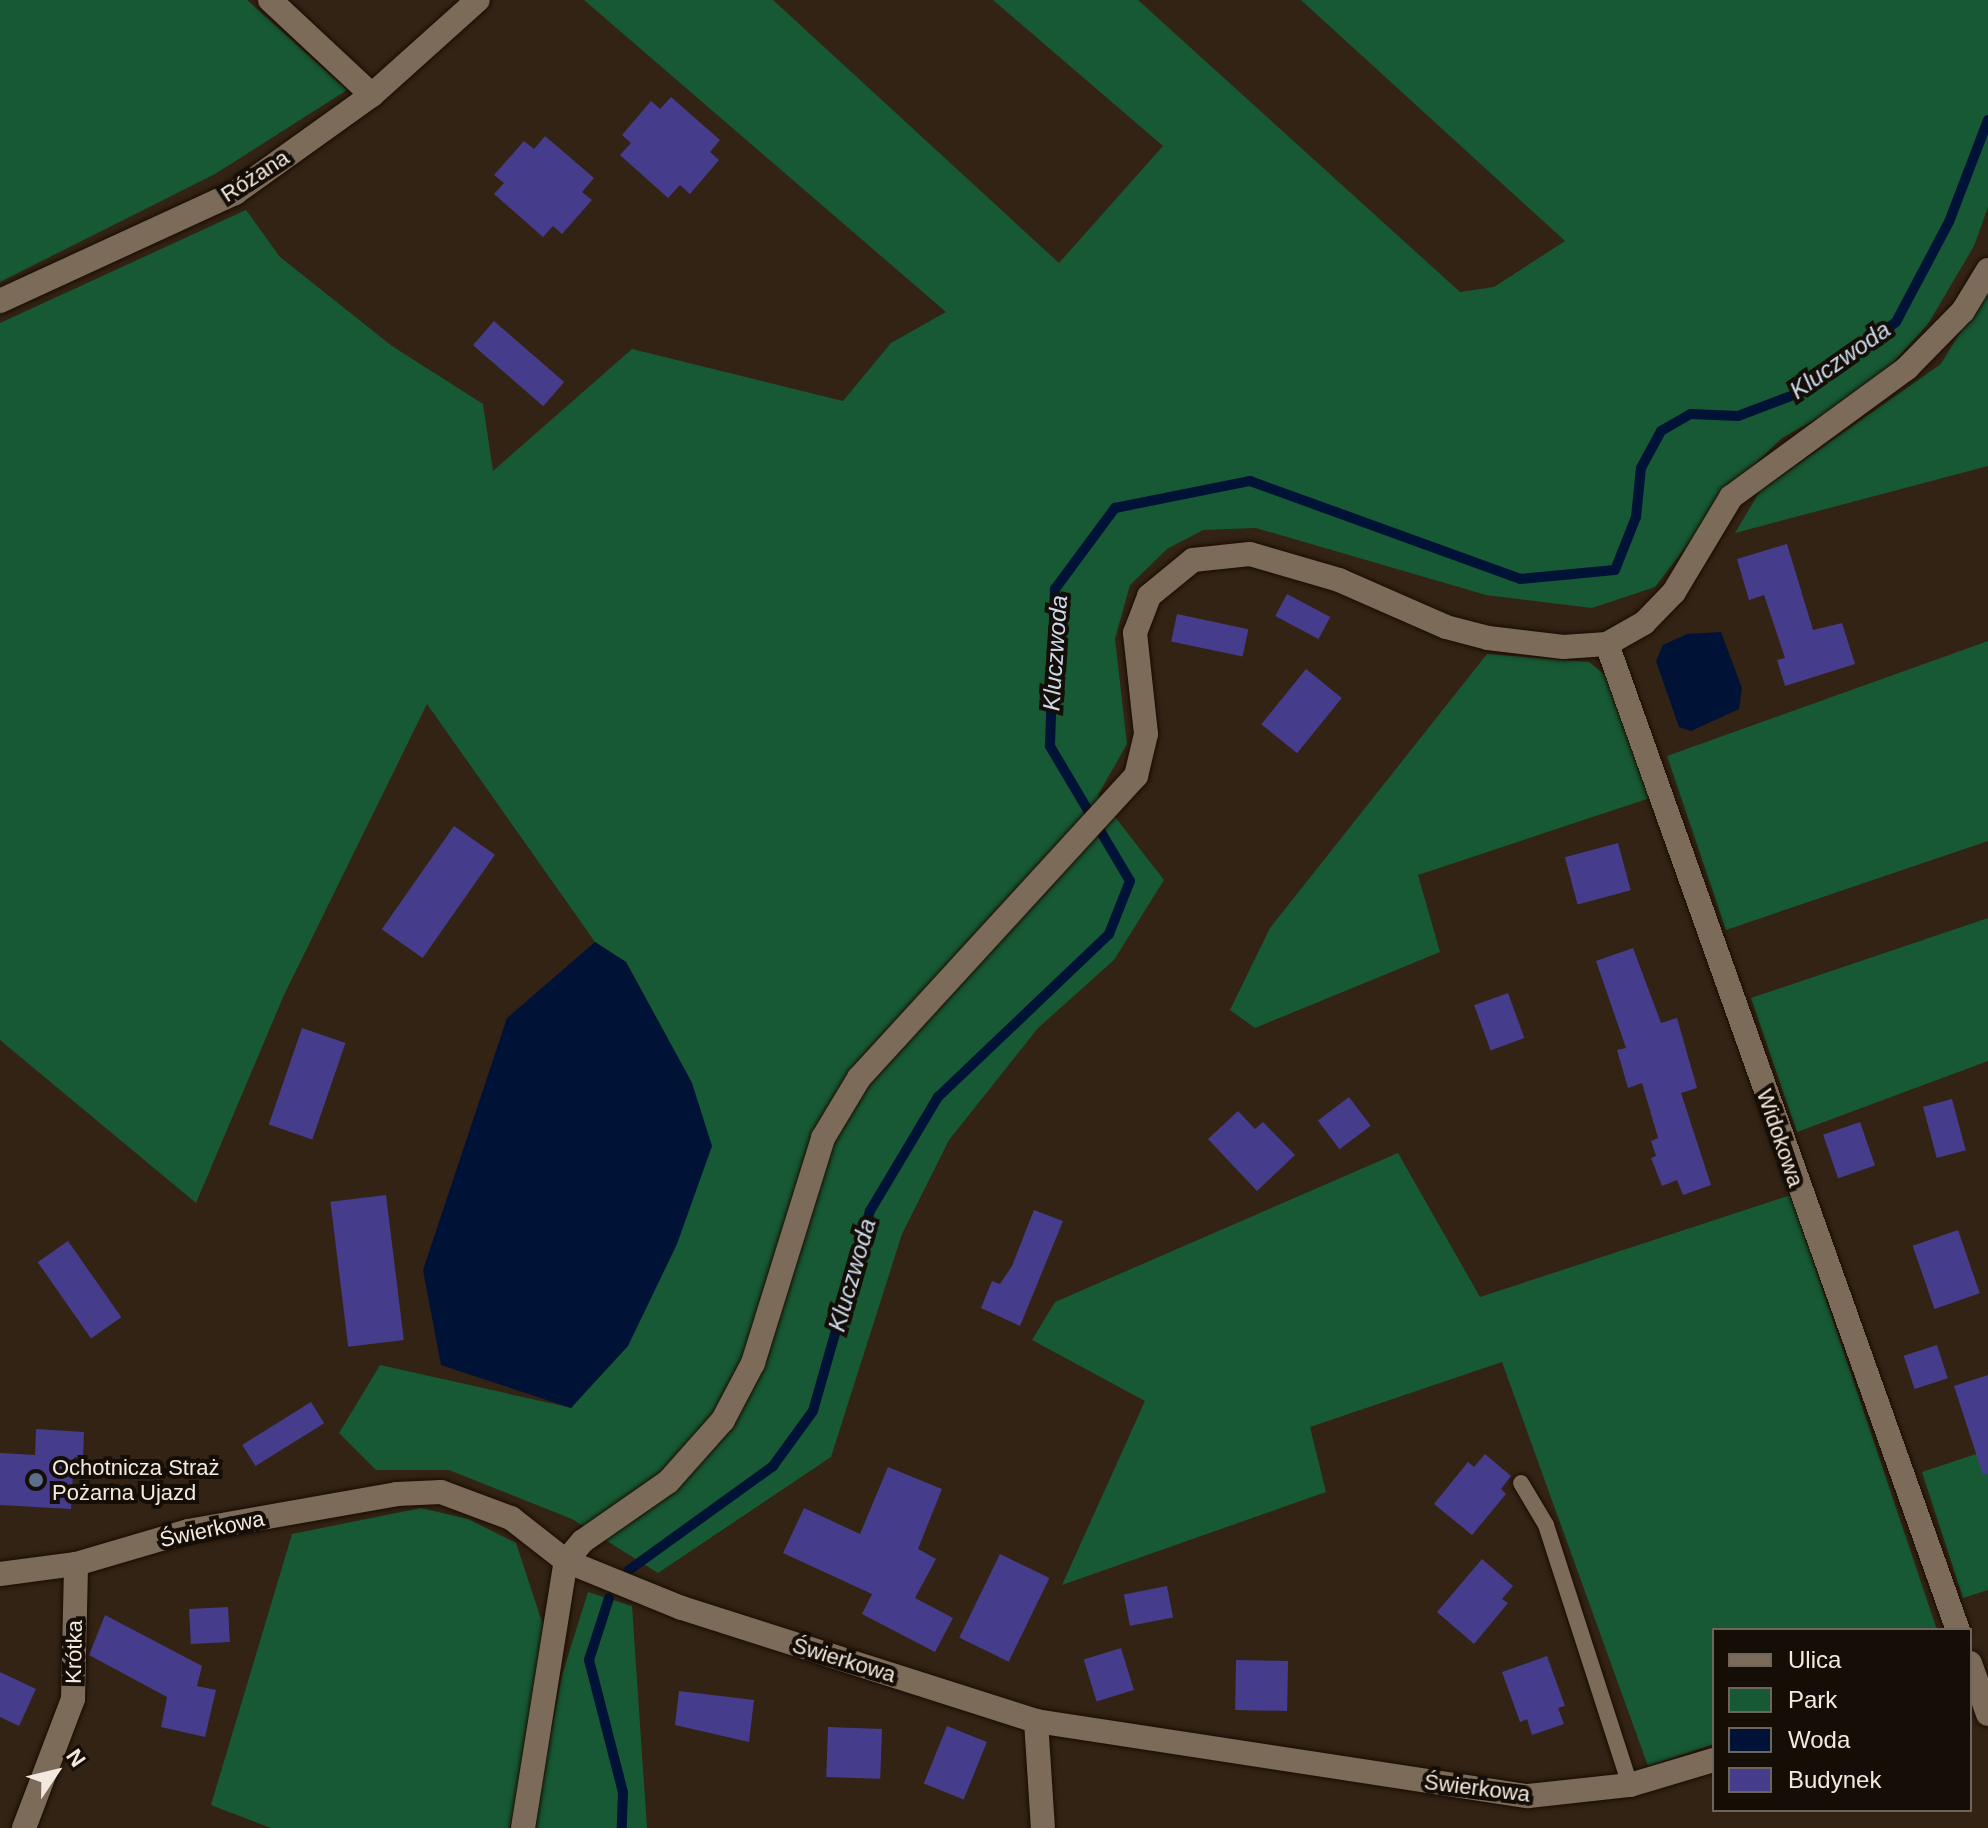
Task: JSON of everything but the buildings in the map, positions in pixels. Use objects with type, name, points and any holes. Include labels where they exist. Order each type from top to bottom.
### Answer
[{"type":"street","points":[[270,0],[372,95]]},
{"type":"street","name":"Różana","points":[[0,301],[235,193],[372,95],[478,0]]},
{"type":"street","points":[[523,1828],[566,1561],[583,1541],[668,1482],[723,1420],[753,1363],[823,1138],[839,1107],[883,1050],[1136,776],[1146,734],[1135,633],[1149,596],[1193,560],[1250,554],[1339,580],[1446,627],[1488,638],[1563,647],[1607,644],[1644,623],[1674,592],[1731,497],[1907,368],[1963,311],[1988,270]]},
{"type":"street","name":"Widokowa","points":[[1607,644],[1957,1628]]},
{"type":"street","name":"Świerkowa","points":[[0,1574],[76,1564],[188,1531],[397,1494],[441,1492],[511,1518],[566,1561],[736,1628],[1036,1721],[1528,1796],[1630,1785],[1712,1761]]},
{"type":"street","name":"Krótka","points":[[24,1828],[73,1699],[76,1564]]},
{"type":"street","points":[[1972,1674],[1988,1714]]},
{"type":"street","points":[[1036,1721],[1043,1828]]},
{"type":"lane","points":[[1521,1483],[1546,1525],[1630,1785]]},
{"type":"green space","points":[[0,0],[247,0],[347,90],[215,174],[0,282]]},
{"type":"green space","points":[[584,0],[773,0],[1059,263],[1163,146],[993,0],[1138,0],[1460,292],[1494,287],[1565,241],[1301,0],[1988,0],[1988,207],[1974,246],[1928,324],[1868,390],[1782,438],[1734,484],[1655,587],[1592,608],[1486,595],[1256,528],[1203,530],[1167,549],[1130,585],[1115,639],[1127,744],[1098,795],[1164,880],[1114,960],[1038,1028],[949,1140],[902,1234],[831,1457],[658,1573],[572,1519],[449,1470],[376,1470],[339,1433],[380,1365],[572,1408],[692,1083],[626,962],[595,942],[427,704],[284,995],[196,1203],[0,1040],[0,323],[246,210],[280,257],[392,346],[483,404],[493,471],[632,349],[843,401],[891,343],[946,312]]},
{"type":"green space","points":[[1988,286],[1988,466],[1735,533],[1760,491],[1941,364]]},
{"type":"green space","points":[[1988,641],[1988,841],[1726,930],[1667,756]]},
{"type":"green space","points":[[1487,654],[1589,662],[1619,686],[1656,796],[1418,875],[1440,952],[1255,1028],[1230,1010],[1270,928]]},
{"type":"green space","points":[[1988,918],[1988,1061],[1797,1132],[1751,998]]},
{"type":"green space","points":[[1398,1153],[1480,1297],[1791,1195],[1936,1628],[1712,1628],[1712,1745],[1648,1766],[1502,1362],[1310,1427],[1326,1492],[1062,1585],[1145,1401],[1032,1340],[1055,1302]]},
{"type":"green space","points":[[1988,1450],[1988,1590],[1963,1598],[1922,1472]]},
{"type":"green space","points":[[421,1508],[468,1519],[516,1543],[543,1625],[525,1791],[509,1828],[271,1828],[211,1805],[292,1534]]},
{"type":"green space","points":[[588,1592],[632,1606],[647,1828],[533,1828],[562,1675]]},
{"type":"water","points":[[1721,632],[1742,688],[1739,709],[1691,731],[1679,727],[1656,661],[1663,645],[1687,634]]},
{"type":"water","points":[[595,942],[626,962],[692,1083],[712,1146],[677,1244],[628,1346],[571,1408],[441,1365],[423,1270],[507,1018]]},
{"type":"waterway","name":"Kluczwoda","points":[[629,1570],[773,1466],[813,1411],[870,1211],[938,1097],[1109,934],[1130,881],[1050,746],[1055,589],[1115,508],[1250,481],[1520,579],[1615,570],[1636,517],[1641,468],[1661,431],[1691,414],[1738,416],[1804,391],[1896,322],[1949,222],[1988,120]]},
{"type":"waterway","name":"Kluczwoda","points":[[609,1598],[589,1660],[623,1792],[622,1828]]},
{"type":"place","name":"Ochotnicza Straż Pożarna Ujazd","points":[[36,1480]]}]
